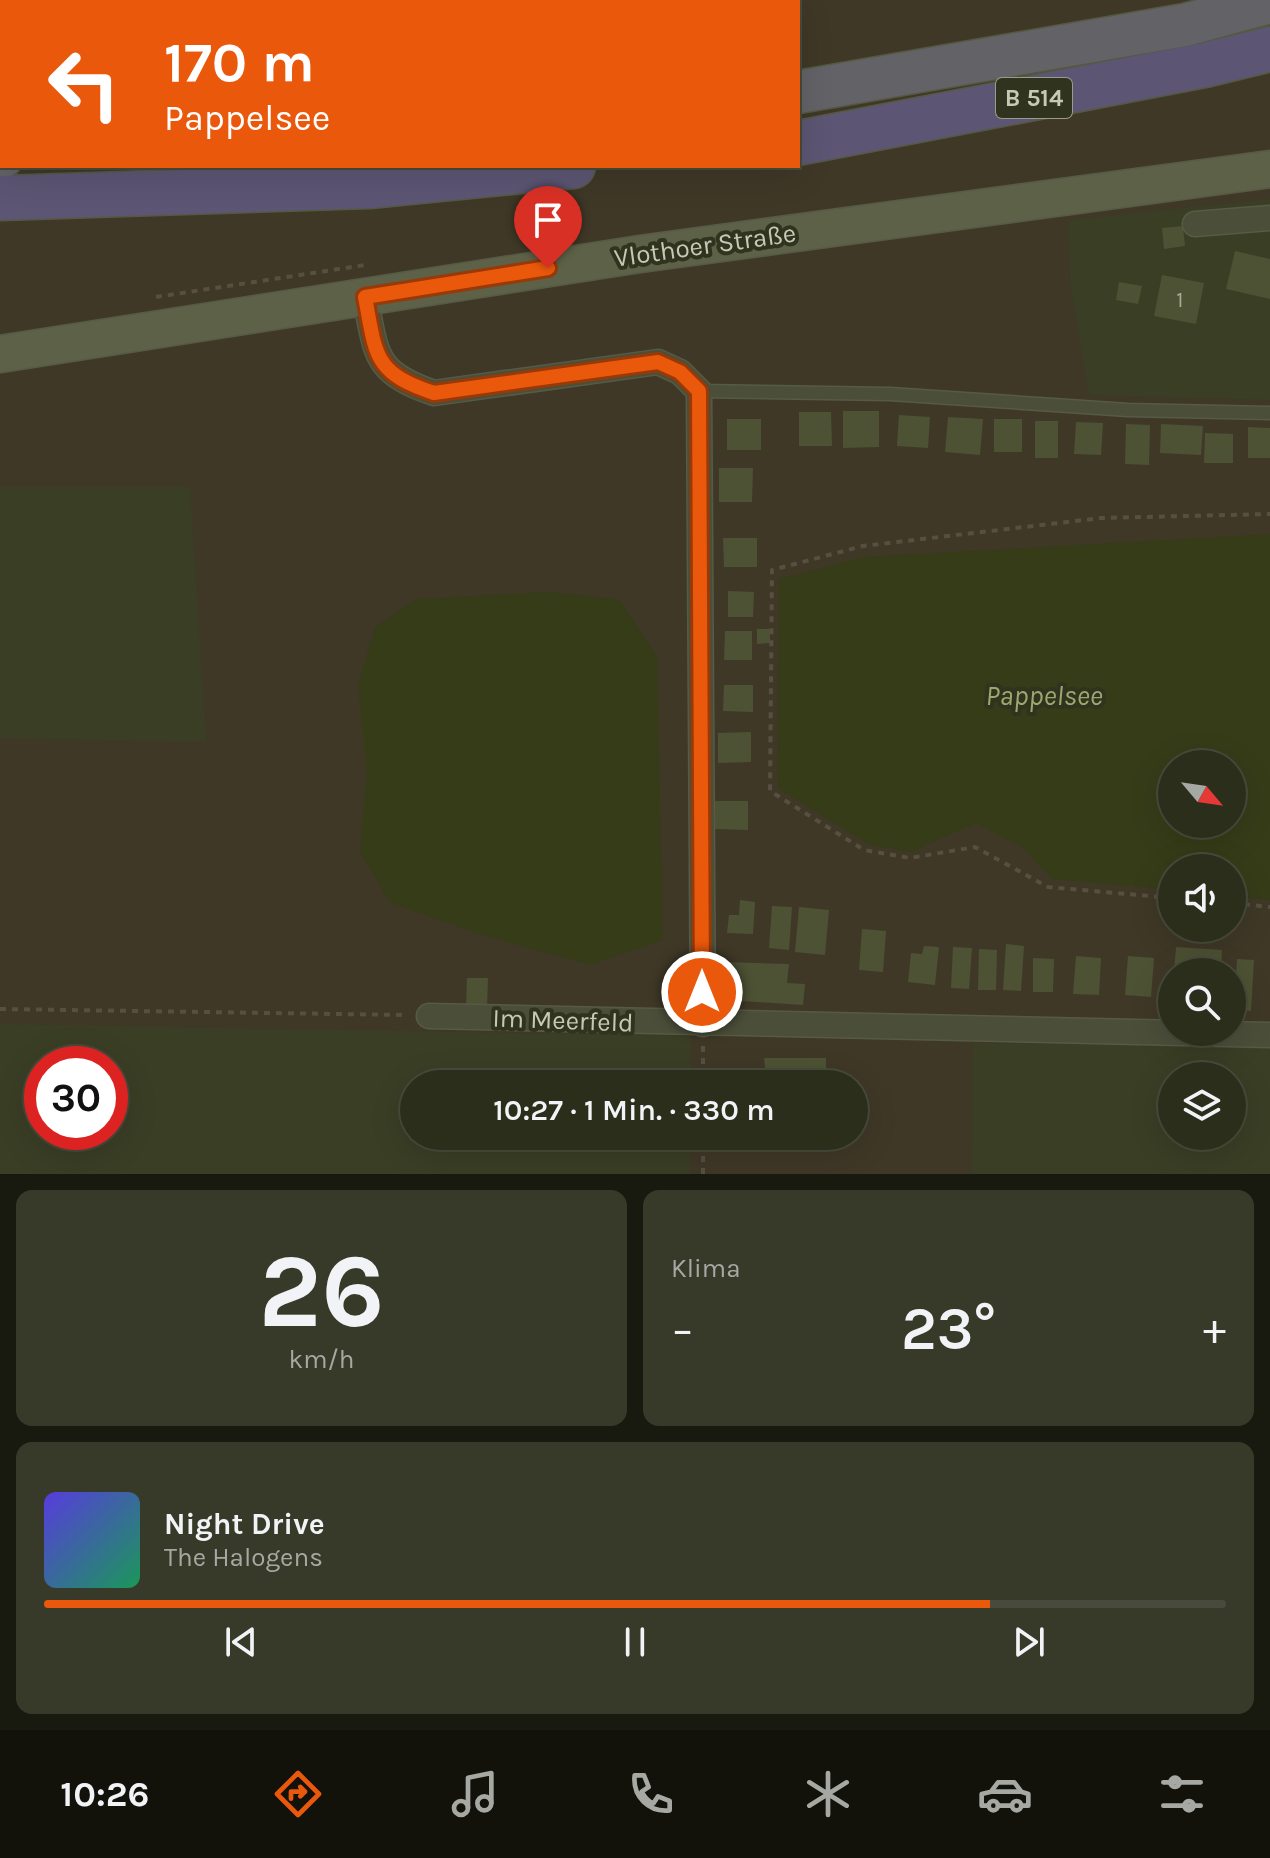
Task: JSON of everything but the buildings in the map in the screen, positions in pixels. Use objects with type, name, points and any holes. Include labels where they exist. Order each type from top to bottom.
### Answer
[{"type":"highway","name":"B 514","points":[[800,92],[1185,25],[1270,2]]},
{"type":"highway","name":"B 514","points":[[800,143],[1205,65],[1270,49]]},
{"type":"highway","points":[[0,198],[369,186],[553,168]]},
{"type":"main road","name":"Vlothoer Straße","points":[[0,354],[640,254],[1270,169]]},
{"type":"street","points":[[1195,224],[1270,218]]},
{"type":"street","points":[[365,297],[376,352],[386,370],[411,385],[434,393],[658,362],[680,372],[699,391],[703,1024]]},
{"type":"street","name":"Im Meerfeld","points":[[429,1016],[1270,1035]]},
{"type":"lane","points":[[699,391],[890,394],[1128,410],[1270,413]]},
{"type":"path","points":[[1158,897],[1048,887],[975,847],[910,858],[864,850],[770,791],[772,570],[863,546],[1101,518],[1270,514]]},
{"type":"path","points":[[1246,904],[1270,907]]},
{"type":"path","points":[[0,1009],[429,1016]]},
{"type":"path","points":[[703,1024],[703,1070]]},
{"type":"path","points":[[703,1150],[703,1174]]},
{"type":"shaded area","points":[[800,0],[1270,0],[1270,199],[1069,220],[1070,280],[1089,395],[1270,400],[1270,1047],[1196,1046],[1246,1046],[1246,958],[1158,958],[1158,1045],[973,1043],[972,1174],[690,1174],[690,1150],[868,1150],[868,1070],[690,1070],[690,1036],[0,1024],[0,738],[206,742],[190,487],[0,487],[0,168],[800,168]]},
{"type":"water","name":"Pappelsee","points":[[1270,534],[1270,900],[1246,897],[1246,854],[1158,854],[1158,889],[1052,879],[1023,848],[976,823],[911,852],[868,844],[778,788],[779,579],[864,557]]},
{"type":"water","points":[[549,592],[619,599],[657,656],[663,940],[590,965],[482,935],[391,903],[360,853],[367,770],[358,685],[375,627],[417,599]]},
{"type":"route","points":[[548,268],[365,297],[376,352],[386,370],[411,385],[434,393],[658,362],[680,372],[699,391],[702,992]]}]
